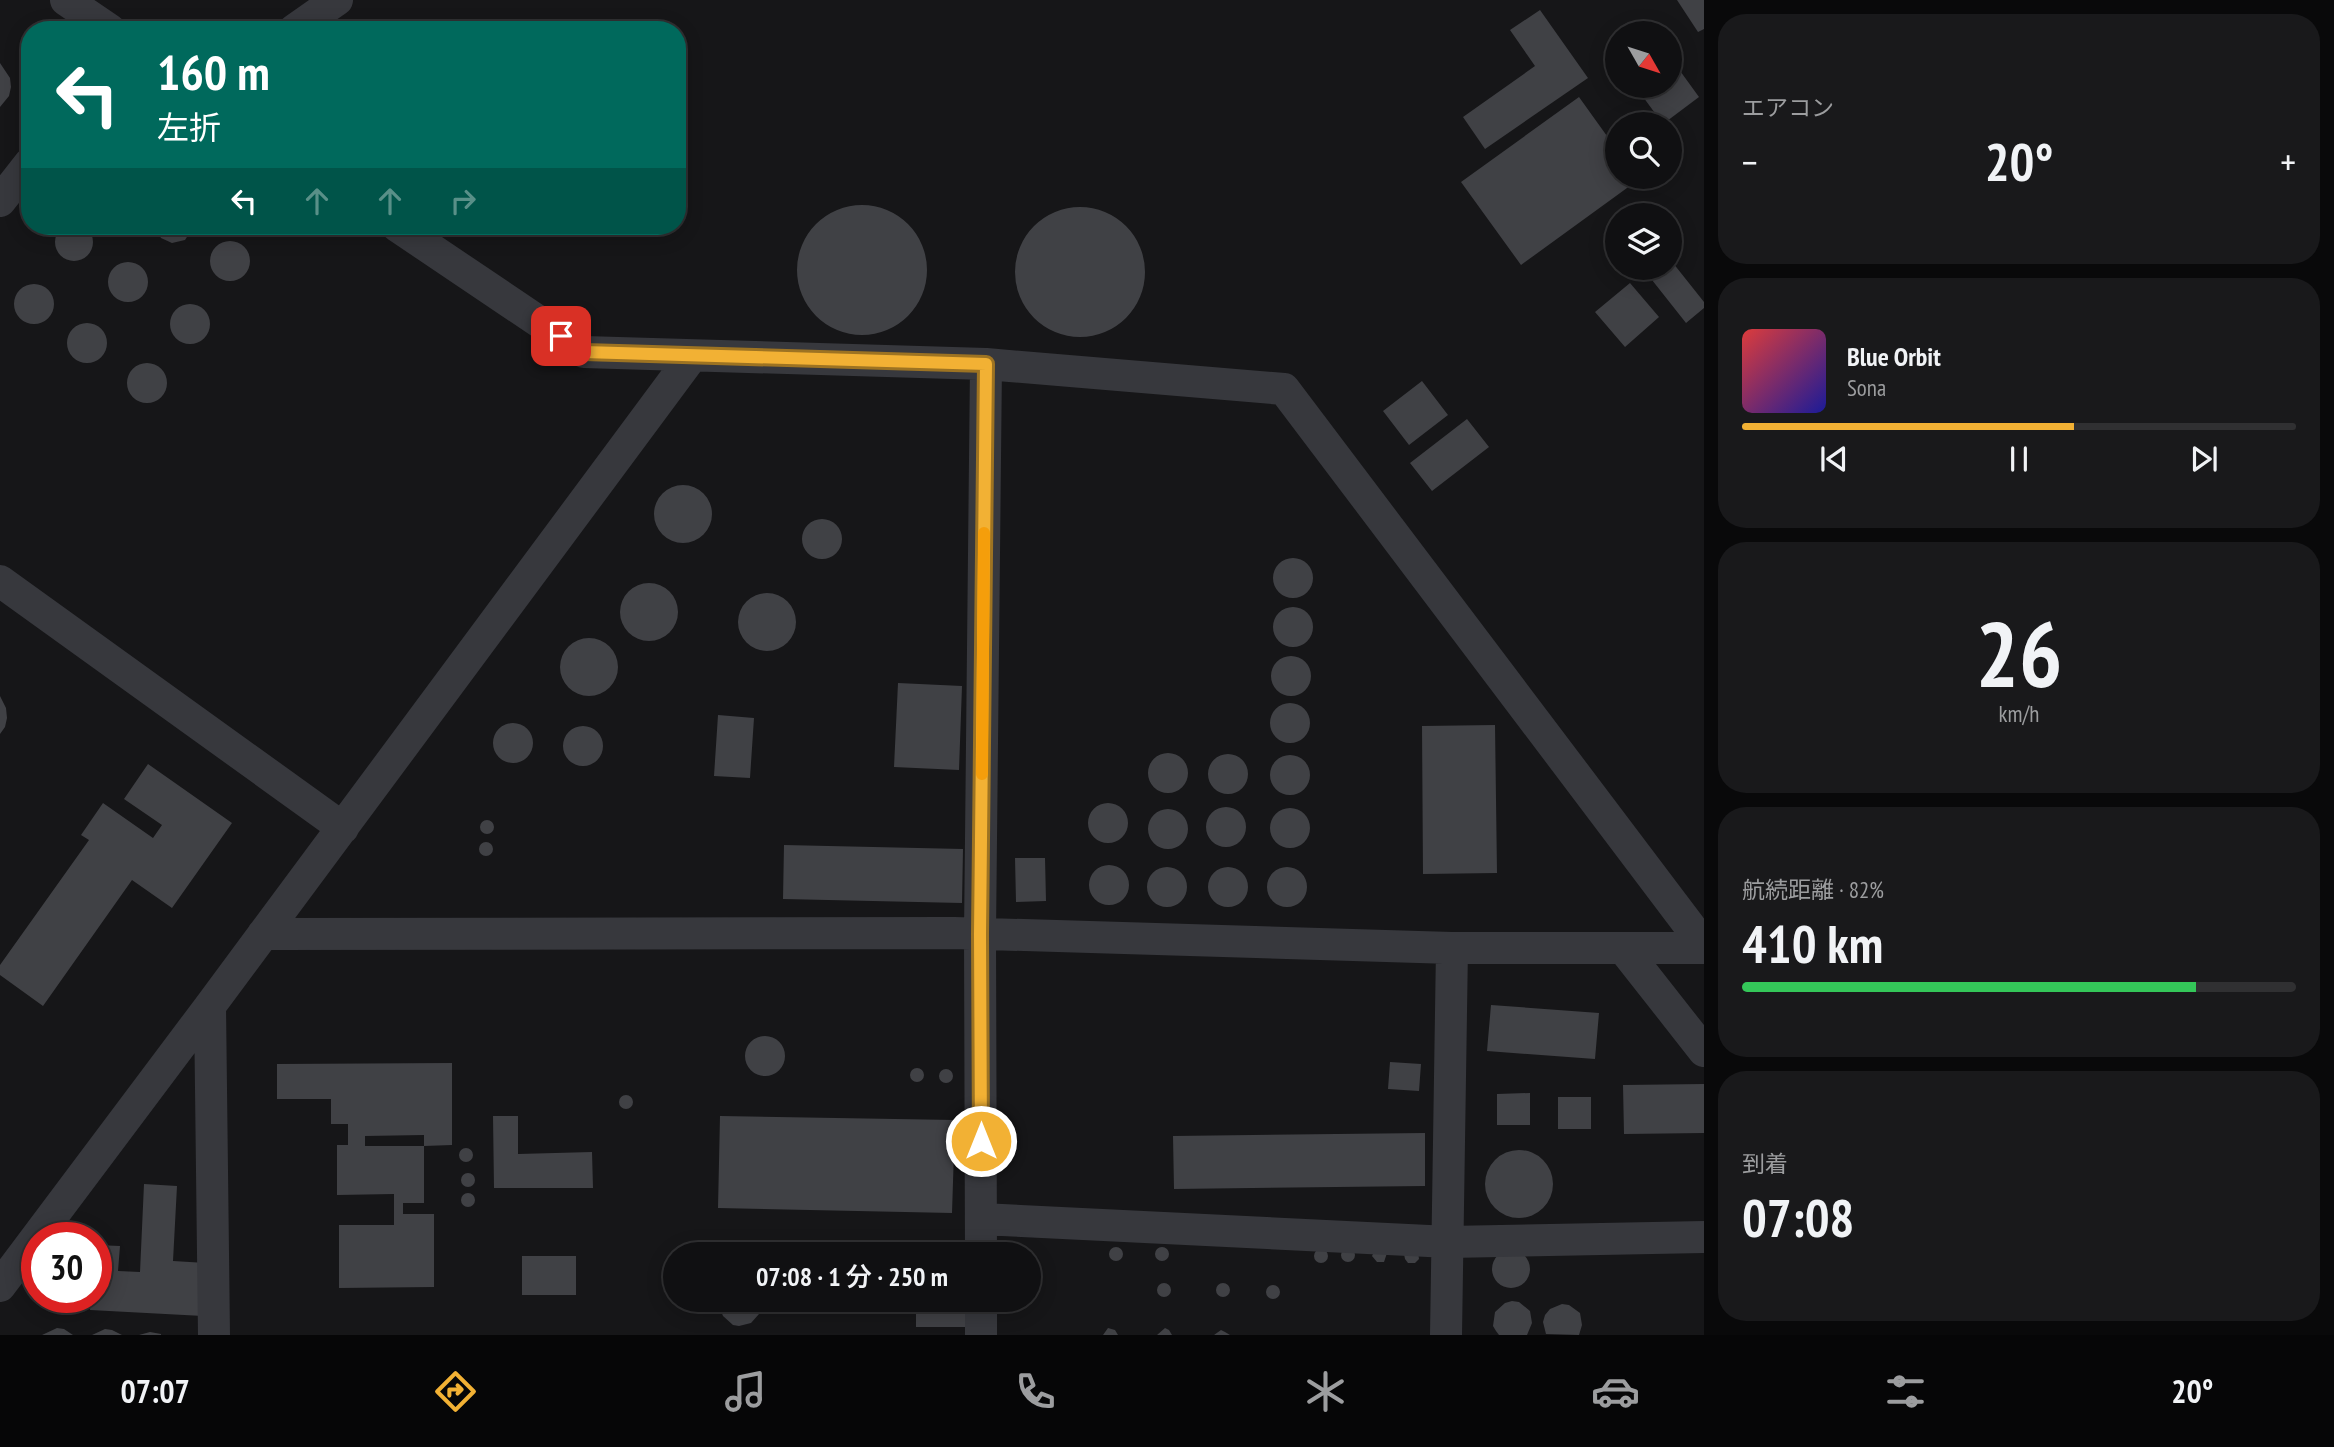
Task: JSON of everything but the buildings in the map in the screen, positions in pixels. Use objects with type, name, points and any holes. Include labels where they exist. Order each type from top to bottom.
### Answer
[{"type":"street","points":[[66,0],[97,21]]},
{"type":"street","points":[[108,0],[117,21]]},
{"type":"street","points":[[307,21],[337,0]]},
{"type":"street","points":[[0,201],[21,174]]},
{"type":"street","points":[[410,235],[584,352],[986,364],[1284,389],[1704,946]]},
{"type":"street","points":[[0,1286],[211,1006],[692,356]]},
{"type":"street","points":[[981,1242],[980,934],[986,364]]},
{"type":"street","points":[[0,581],[343,828]]},
{"type":"street","points":[[263,934],[980,934],[1452,948],[1704,946]]},
{"type":"street","points":[[1446,1335],[1452,948]]},
{"type":"street","points":[[1623,948],[1704,1051]]},
{"type":"street","points":[[211,1006],[214,1335]]},
{"type":"street","points":[[981,1219],[1449,1241],[1704,1237]]},
{"type":"street","points":[[981,1312],[981,1335]]},
{"type":"slow traffic","points":[[982,774],[984,533]]},
{"type":"route","points":[[561,336],[584,352],[986,364],[980,934],[981,1141]]}]
